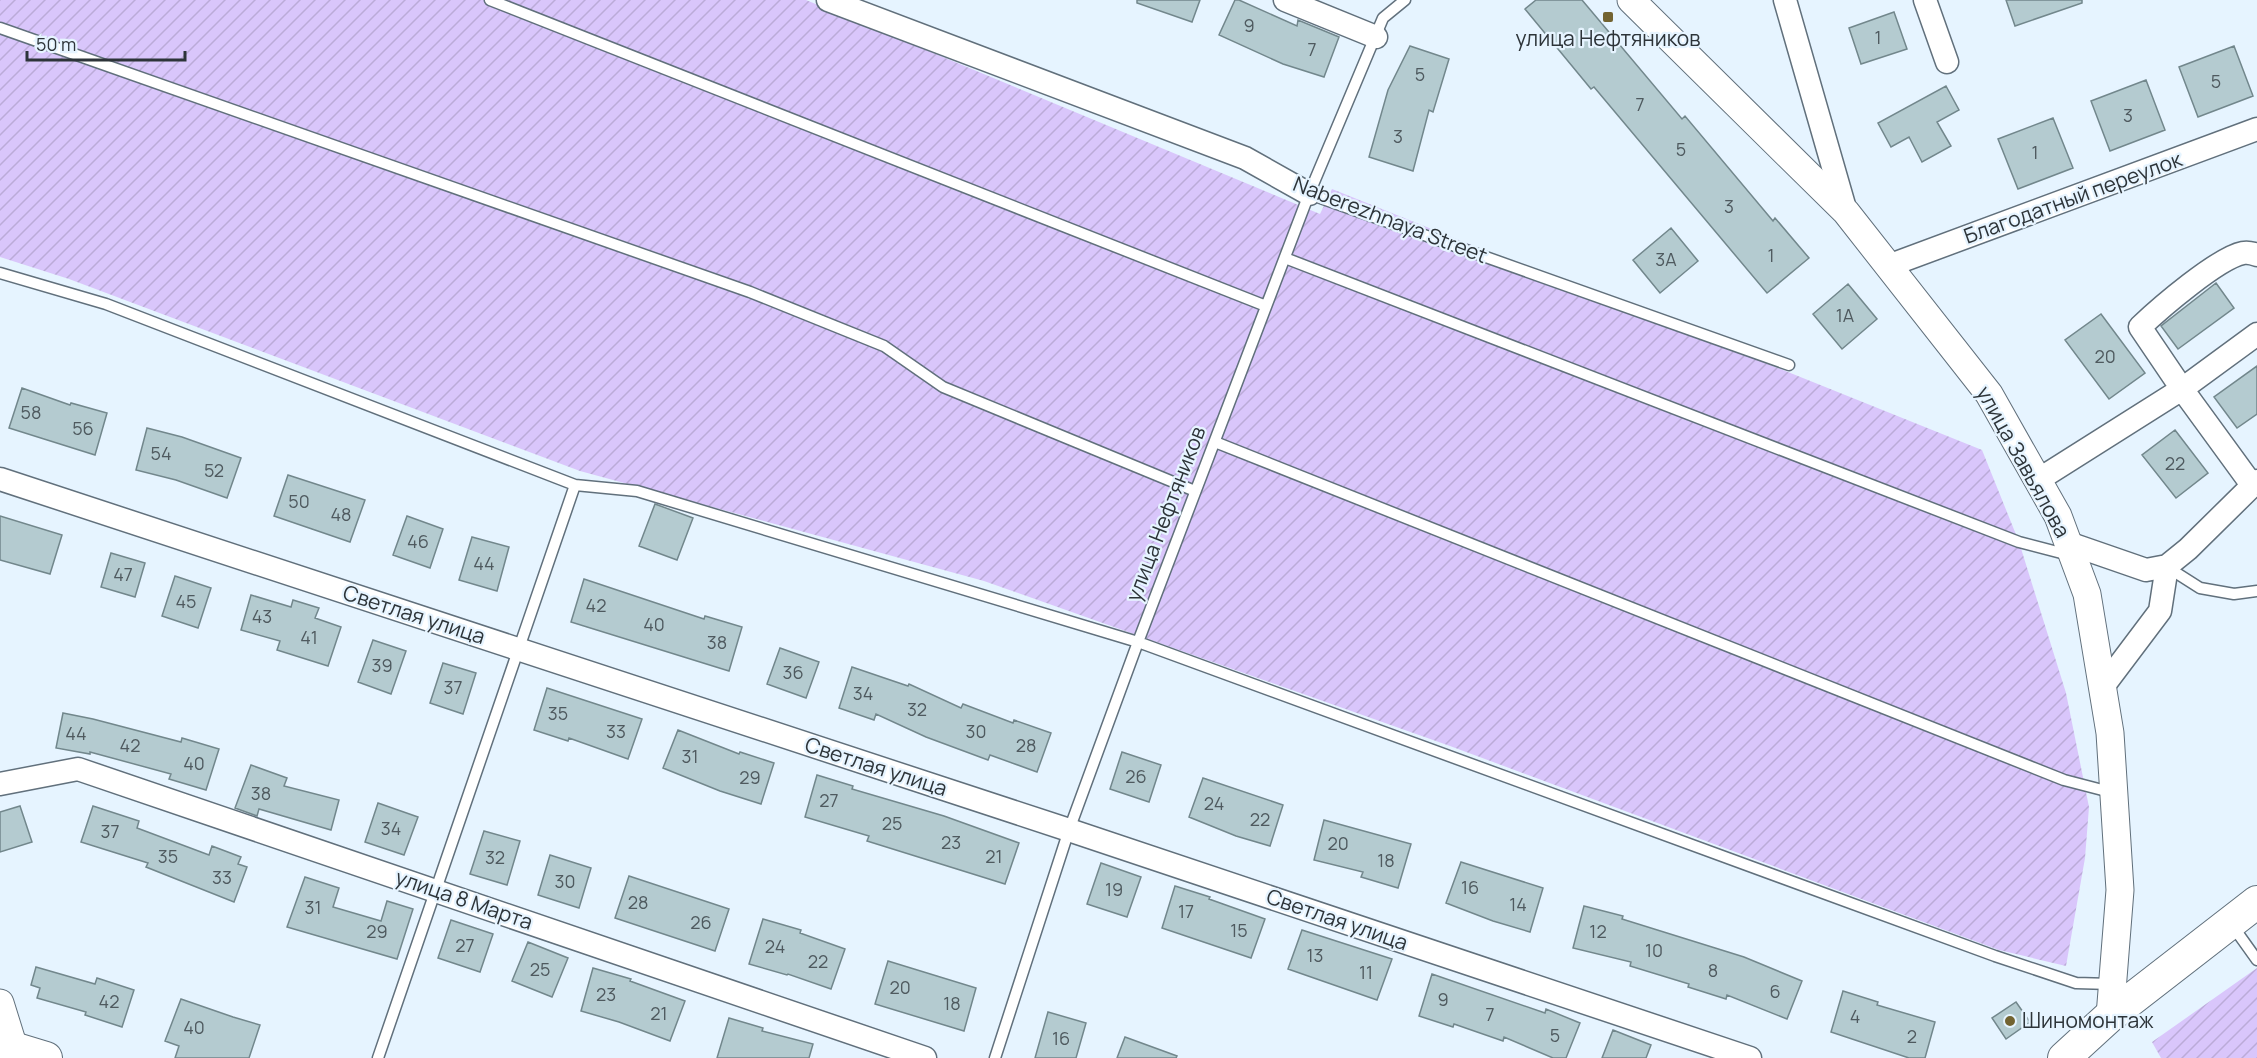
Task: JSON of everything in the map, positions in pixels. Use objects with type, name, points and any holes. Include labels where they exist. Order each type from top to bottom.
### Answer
[{"type":"main road","points":[[2064,1058],[2110,1016],[2257,902]]},
{"type":"main road","points":[[7,1046],[46,1058]]},
{"type":"street","name":"Naberezhnaya Street","points":[[828,0],[1245,158],[1309,194]]},
{"type":"street","points":[[1285,0],[1376,37]]},
{"type":"street","name":"улица Завьялова","points":[[1631,0],[1846,212],[1989,394],[2058,516],[2087,594],[2110,733],[2120,890],[2110,1016]]},
{"type":"street","points":[[1785,0],[1846,212]]},
{"type":"street","points":[[1925,0],[1947,62]]},
{"type":"street","name":"Благодатный переулок","points":[[1888,266],[2257,129]]},
{"type":"street","points":[[2070,550],[2146,570],[2167,566],[2188,549],[2255,484],[2182,389],[2140,327],[2168,301],[2232,256],[2246,252],[2257,255]]},
{"type":"street","points":[[2038,480],[2182,389],[2257,334]]},
{"type":"street","name":"Светлая улица","points":[[0,479],[1069,830],[1750,1058]]},
{"type":"street","points":[[2102,687],[2160,611],[2167,566]]},
{"type":"street","name":"улица 8 Марта","points":[[0,784],[78,769],[925,1058]]},
{"type":"street","points":[[0,1002],[7,1046]]},
{"type":"lane","points":[[490,0],[1266,306]]},
{"type":"lane","name":"улица Нефтяников","points":[[995,1058],[1069,830],[1138,642],[1309,194],[1383,18],[1405,0]]},
{"type":"lane","points":[[0,28],[750,292],[884,346],[943,387],[1195,492]]},
{"type":"lane","name":"Naberezhnaya Street","points":[[1309,194],[1789,365]]},
{"type":"lane","points":[[1285,258],[2019,542],[2070,550]]},
{"type":"lane","points":[[0,273],[106,304],[575,484],[637,491],[1138,642],[1995,956],[2076,982],[2114,984]]},
{"type":"lane","points":[[1215,442],[2064,780],[2114,793]]},
{"type":"lane","points":[[378,1058],[575,484]]},
{"type":"lane","points":[[2167,566],[2200,588],[2234,594],[2257,591]]},
{"type":"lane","points":[[2230,922],[2257,960]]},
{"type":"shaded area","points":[[0,0],[806,0],[1320,214],[1332,189],[1982,450],[2019,542],[2066,693],[2089,807],[2085,858],[2066,966],[1999,950],[1450,746],[984,581],[580,471],[69,279],[0,257]]},
{"type":"shaded area","points":[[2257,968],[2257,1058],[2161,1058],[2152,1042]]},
{"type":"building","points":[[1137,0],[1200,0],[1192,22],[1137,3]]},
{"type":"building","points":[[1235,0],[1297,26],[1298,20],[1339,37],[1324,77],[1283,64],[1219,35]]},
{"type":"building","points":[[1536,0],[1582,0],[1682,119],[1685,116],[1773,221],[1775,218],[1809,258],[1767,293],[1594,87],[1591,89],[1525,9]]},
{"type":"building","points":[[2006,0],[2082,0],[2082,3],[2015,26]]},
{"type":"building","points":[[1894,12],[1907,49],[1861,64],[1849,28]]},
{"type":"building","points":[[1410,46],[1449,59],[1433,112],[1429,110],[1413,171],[1369,157],[1388,90]]},
{"type":"building","points":[[2234,46],[2253,96],[2198,117],[2179,67]]},
{"type":"building","points":[[2146,80],[2165,130],[2110,151],[2091,101]]},
{"type":"building","points":[[1946,86],[1959,110],[1937,122],[1951,146],[1922,162],[1909,137],[1891,147],[1878,123]]},
{"type":"building","points":[[2053,118],[2073,168],[2018,189],[1998,139]]},
{"type":"building","points":[[1671,228],[1698,261],[1660,293],[1633,260]]},
{"type":"building","points":[[2216,283],[2234,308],[2178,349],[2161,326]]},
{"type":"building","points":[[1848,284],[1877,319],[1842,349],[1813,314]]},
{"type":"building","points":[[2101,314],[2145,373],[2109,399],[2065,340]]},
{"type":"building","points":[[2257,366],[2257,414],[2237,428],[2214,397]]},
{"type":"building","points":[[22,388],[70,405],[71,403],[107,413],[95,455],[9,428]]},
{"type":"building","points":[[147,428],[182,437],[241,458],[227,498],[176,480],[136,470]]},
{"type":"building","points":[[2175,430],[2208,473],[2176,498],[2142,455]]},
{"type":"building","points":[[288,475],[365,500],[350,542],[274,516]]},
{"type":"building","points":[[655,504],[693,518],[677,560],[639,546]]},
{"type":"building","points":[[0,516],[62,535],[50,574],[0,560]]},
{"type":"building","points":[[407,516],[443,529],[430,568],[393,555]]},
{"type":"building","points":[[472,537],[509,547],[497,591],[459,580]]},
{"type":"building","points":[[111,553],[145,563],[135,597],[101,587]]},
{"type":"building","points":[[175,576],[211,588],[198,628],[162,616]]},
{"type":"building","points":[[584,579],[704,619],[705,616],[742,627],[729,671],[571,622]]},
{"type":"building","points":[[251,595],[291,607],[293,600],[319,608],[315,618],[341,627],[328,666],[277,650],[280,641],[241,630]]},
{"type":"building","points":[[373,640],[406,651],[391,694],[358,682]]},
{"type":"building","points":[[780,648],[819,662],[806,698],[767,684]]},
{"type":"building","points":[[443,663],[476,673],[463,714],[430,703]]},
{"type":"building","points":[[852,667],[908,686],[909,684],[961,708],[963,704],[1013,723],[1014,720],[1051,733],[1037,772],[990,755],[988,760],[926,737],[876,714],[874,720],[839,708]]},
{"type":"building","points":[[547,688],[642,719],[628,759],[569,738],[568,741],[534,730]]},
{"type":"building","points":[[63,713],[181,742],[182,738],[219,749],[206,790],[169,779],[171,774],[90,752],[90,754],[56,748]]},
{"type":"building","points":[[678,730],[739,754],[740,752],[774,763],[761,804],[720,791],[663,768]]},
{"type":"building","points":[[1122,752],[1161,765],[1149,802],[1110,789]]},
{"type":"building","points":[[251,765],[287,778],[284,786],[339,800],[331,830],[259,809],[257,816],[235,808]]},
{"type":"building","points":[[817,775],[853,786],[852,789],[944,816],[1019,843],[1005,884],[867,841],[869,836],[805,817]]},
{"type":"building","points":[[1203,778],[1283,805],[1270,846],[1236,836],[1189,817]]},
{"type":"building","points":[[378,803],[418,817],[404,855],[365,842]]},
{"type":"building","points":[[20,806],[32,842],[0,852],[0,812]]},
{"type":"building","points":[[93,806],[139,821],[137,828],[209,855],[212,846],[241,857],[238,864],[247,867],[234,902],[146,867],[148,863],[81,842]]},
{"type":"building","points":[[1324,820],[1411,844],[1398,888],[1361,877],[1363,872],[1314,860]]},
{"type":"building","points":[[484,831],[520,841],[507,885],[470,874]]},
{"type":"building","points":[[550,855],[591,868],[579,908],[538,895]]},
{"type":"building","points":[[1461,862],[1543,888],[1530,932],[1446,903]]},
{"type":"building","points":[[1101,863],[1141,877],[1127,917],[1087,904]]},
{"type":"building","points":[[629,876],[729,909],[715,951],[615,918]]},
{"type":"building","points":[[305,877],[339,888],[333,907],[381,921],[387,901],[413,909],[397,959],[287,927]]},
{"type":"building","points":[[1175,886],[1265,919],[1251,958],[1162,928]]},
{"type":"building","points":[[1584,906],[1623,916],[1622,919],[1744,957],[1802,981],[1787,1019],[1727,995],[1726,999],[1688,987],[1689,984],[1630,966],[1631,962],[1573,948]]},
{"type":"building","points":[[763,919],[801,930],[800,933],[845,949],[831,989],[788,974],[749,964]]},
{"type":"building","points":[[451,920],[493,934],[480,972],[438,958]]},
{"type":"building","points":[[1302,930],[1392,959],[1377,1000],[1288,969]]},
{"type":"building","points":[[528,942],[568,958],[552,997],[512,981]]},
{"type":"building","points":[[888,961],[976,988],[964,1031],[875,1004]]},
{"type":"building","points":[[36,967],[95,984],[97,978],[134,990],[122,1027],[85,1015],[86,1012],[37,998],[40,988],[31,985]]},
{"type":"building","points":[[593,968],[631,979],[630,981],[685,1001],[670,1041],[581,1011]]},
{"type":"building","points":[[1432,974],[1545,1013],[1546,1009],[1580,1023],[1566,1058],[1553,1058],[1504,1037],[1503,1041],[1454,1024],[1453,1027],[1419,1016]]},
{"type":"building","points":[[1843,991],[1878,1002],[1877,1005],[1935,1022],[1925,1058],[1909,1058],[1831,1032]]},
{"type":"building","points":[[181,999],[260,1025],[249,1058],[175,1058],[179,1046],[165,1041]]},
{"type":"building","points":[[2016,1002],[2030,1022],[2006,1039],[1992,1018]]},
{"type":"building","points":[[1048,1012],[1086,1023],[1076,1058],[1035,1058]]},
{"type":"building","points":[[729,1018],[763,1028],[762,1031],[813,1044],[809,1058],[717,1058]]},
{"type":"building","points":[[1613,1030],[1651,1045],[1646,1058],[1602,1058]]},
{"type":"building","points":[[1125,1037],[1177,1056],[1176,1058],[1117,1058]]},
{"type":"place","name":"улица Нефтяников","points":[[1608,17]]},
{"type":"place","name":"Шиномонтаж","points":[[2010,1021]]}]
